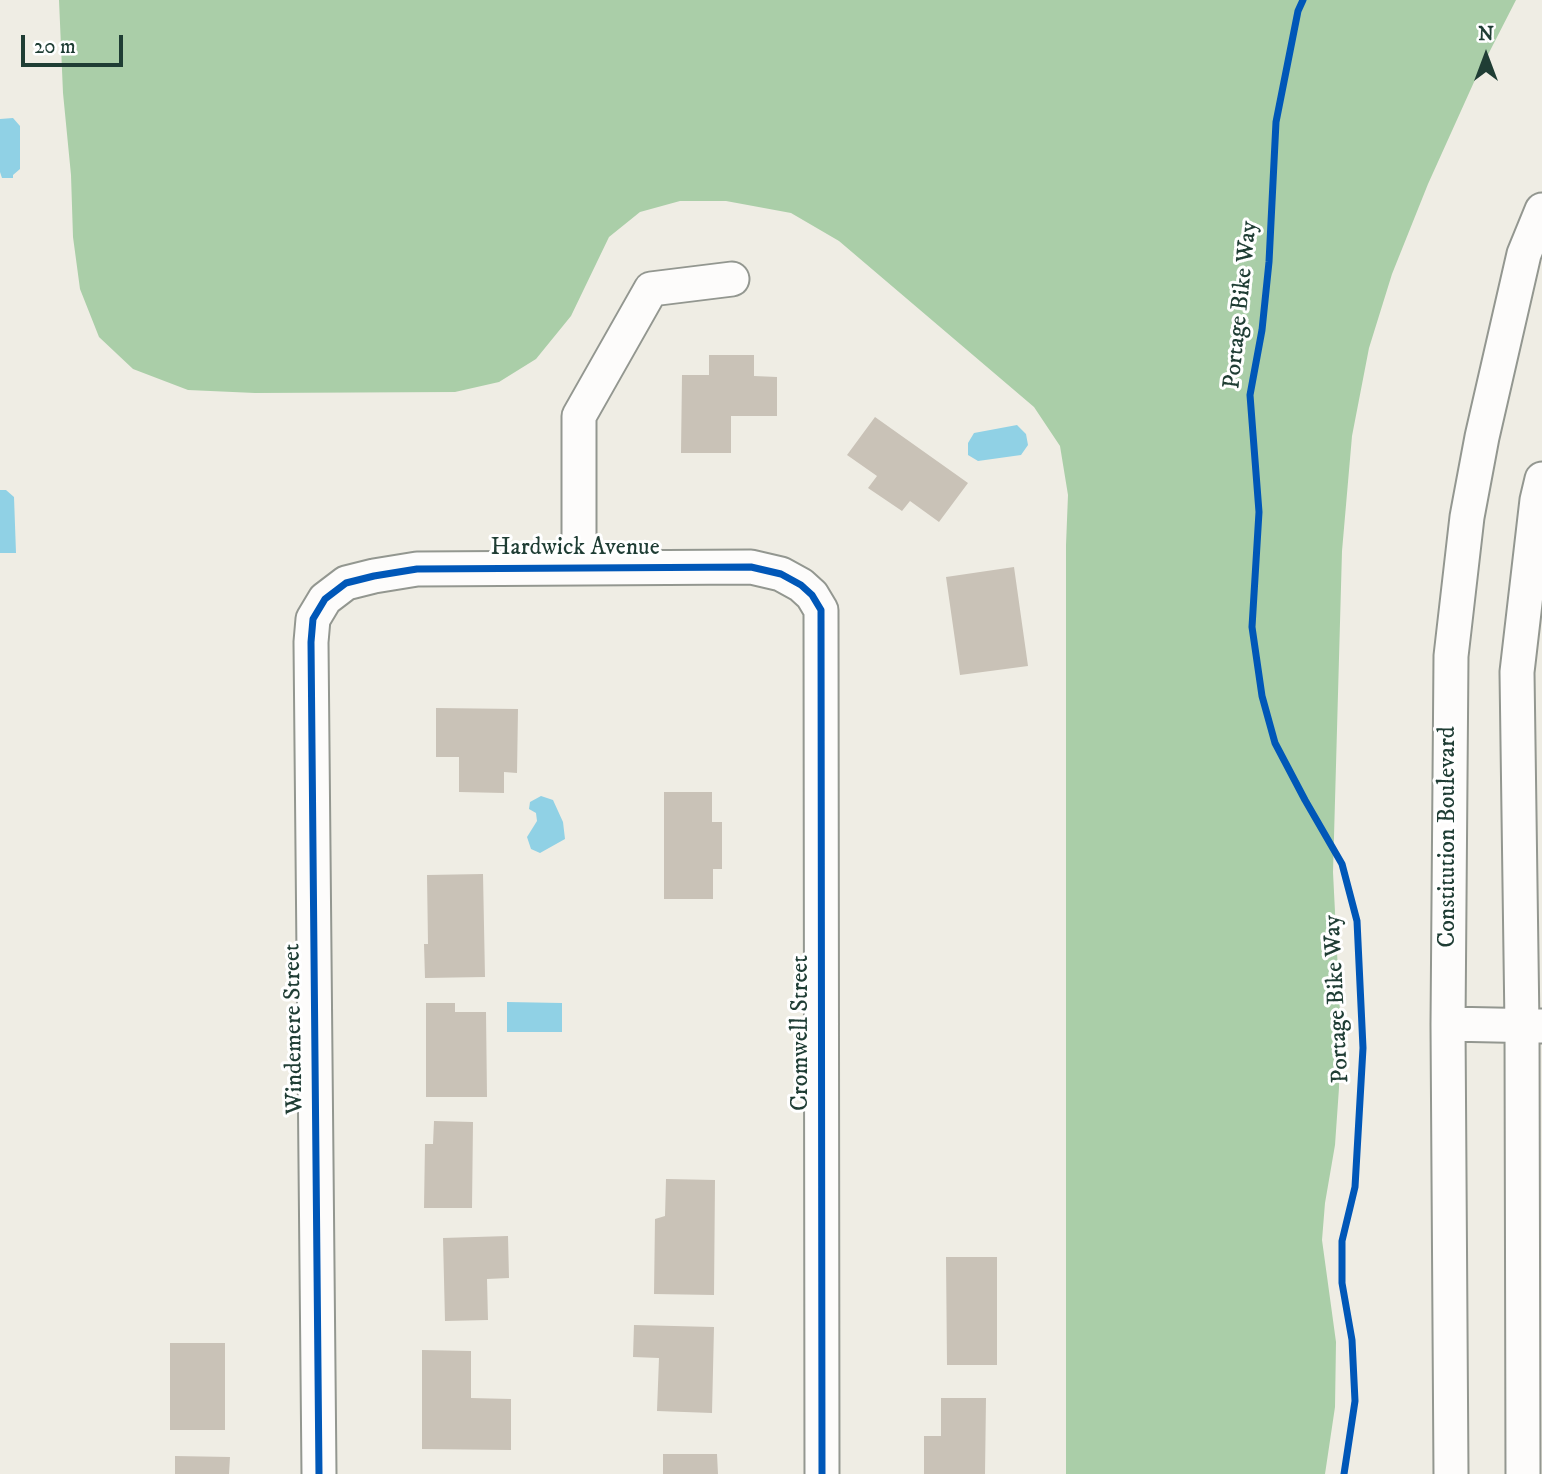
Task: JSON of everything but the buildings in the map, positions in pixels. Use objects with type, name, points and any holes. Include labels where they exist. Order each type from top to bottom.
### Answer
[{"type":"street","name":"Constitution Boulevard","points":[[1451,1474],[1448,1024],[1452,642],[1467,517],[1482,437],[1524,254],[1542,210]]},
{"type":"street","points":[[579,568],[579,416],[651,289],[732,279]]},
{"type":"street","points":[[1523,1474],[1532,1026],[1517,673],[1537,500],[1542,479]]},
{"type":"street","name":"Hardwick Avenue","points":[[335,591],[346,583],[417,569],[751,567],[781,574],[802,585],[812,595]]},
{"type":"street","name":"Windemere Street","points":[[319,1474],[311,642],[313,619],[324,598],[335,591]]},
{"type":"street","name":"Cromwell Street","points":[[812,595],[821,610],[822,1474]]},
{"type":"street","points":[[1448,1024],[1532,1026]]},
{"type":"green space","points":[[59,0],[1516,0],[1474,82],[1428,184],[1392,274],[1369,348],[1352,436],[1342,551],[1333,872],[1340,1012],[1339,1088],[1335,1145],[1322,1240],[1336,1342],[1335,1407],[1325,1474],[1066,1474],[1068,495],[1060,446],[1034,407],[839,241],[791,213],[726,201],[680,201],[640,212],[609,237],[571,316],[536,359],[499,382],[455,392],[255,393],[188,390],[133,369],[99,337],[80,289],[73,237]]},
{"type":"water","points":[[13,118],[20,126],[20,169],[13,178],[2,178],[0,119]]},
{"type":"water","points":[[1017,425],[1026,434],[1028,445],[1021,455],[978,461],[968,455],[968,443],[974,433]]},
{"type":"water","points":[[0,490],[6,490],[14,497],[16,553],[0,553]]},
{"type":"water","points":[[541,796],[553,800],[563,822],[565,839],[540,853],[531,849],[527,837],[537,821],[536,813],[529,809],[530,802]]},
{"type":"water","points":[[507,1002],[562,1003],[562,1032],[507,1032]]},
{"type":"cycle path","name":"Portage Bike Way","points":[[1303,0],[1298,11],[1276,122],[1269,262],[1262,330],[1250,395],[1259,512],[1252,627],[1262,696],[1275,743],[1342,864],[1357,921],[1363,1048],[1355,1187],[1342,1241],[1342,1283],[1352,1340],[1355,1401],[1344,1474]]},
{"type":"cycle path","points":[[319,1474],[311,642],[313,619],[325,599],[346,583],[417,569],[751,567],[781,574],[801,585],[812,595],[821,610],[822,1474]]}]
